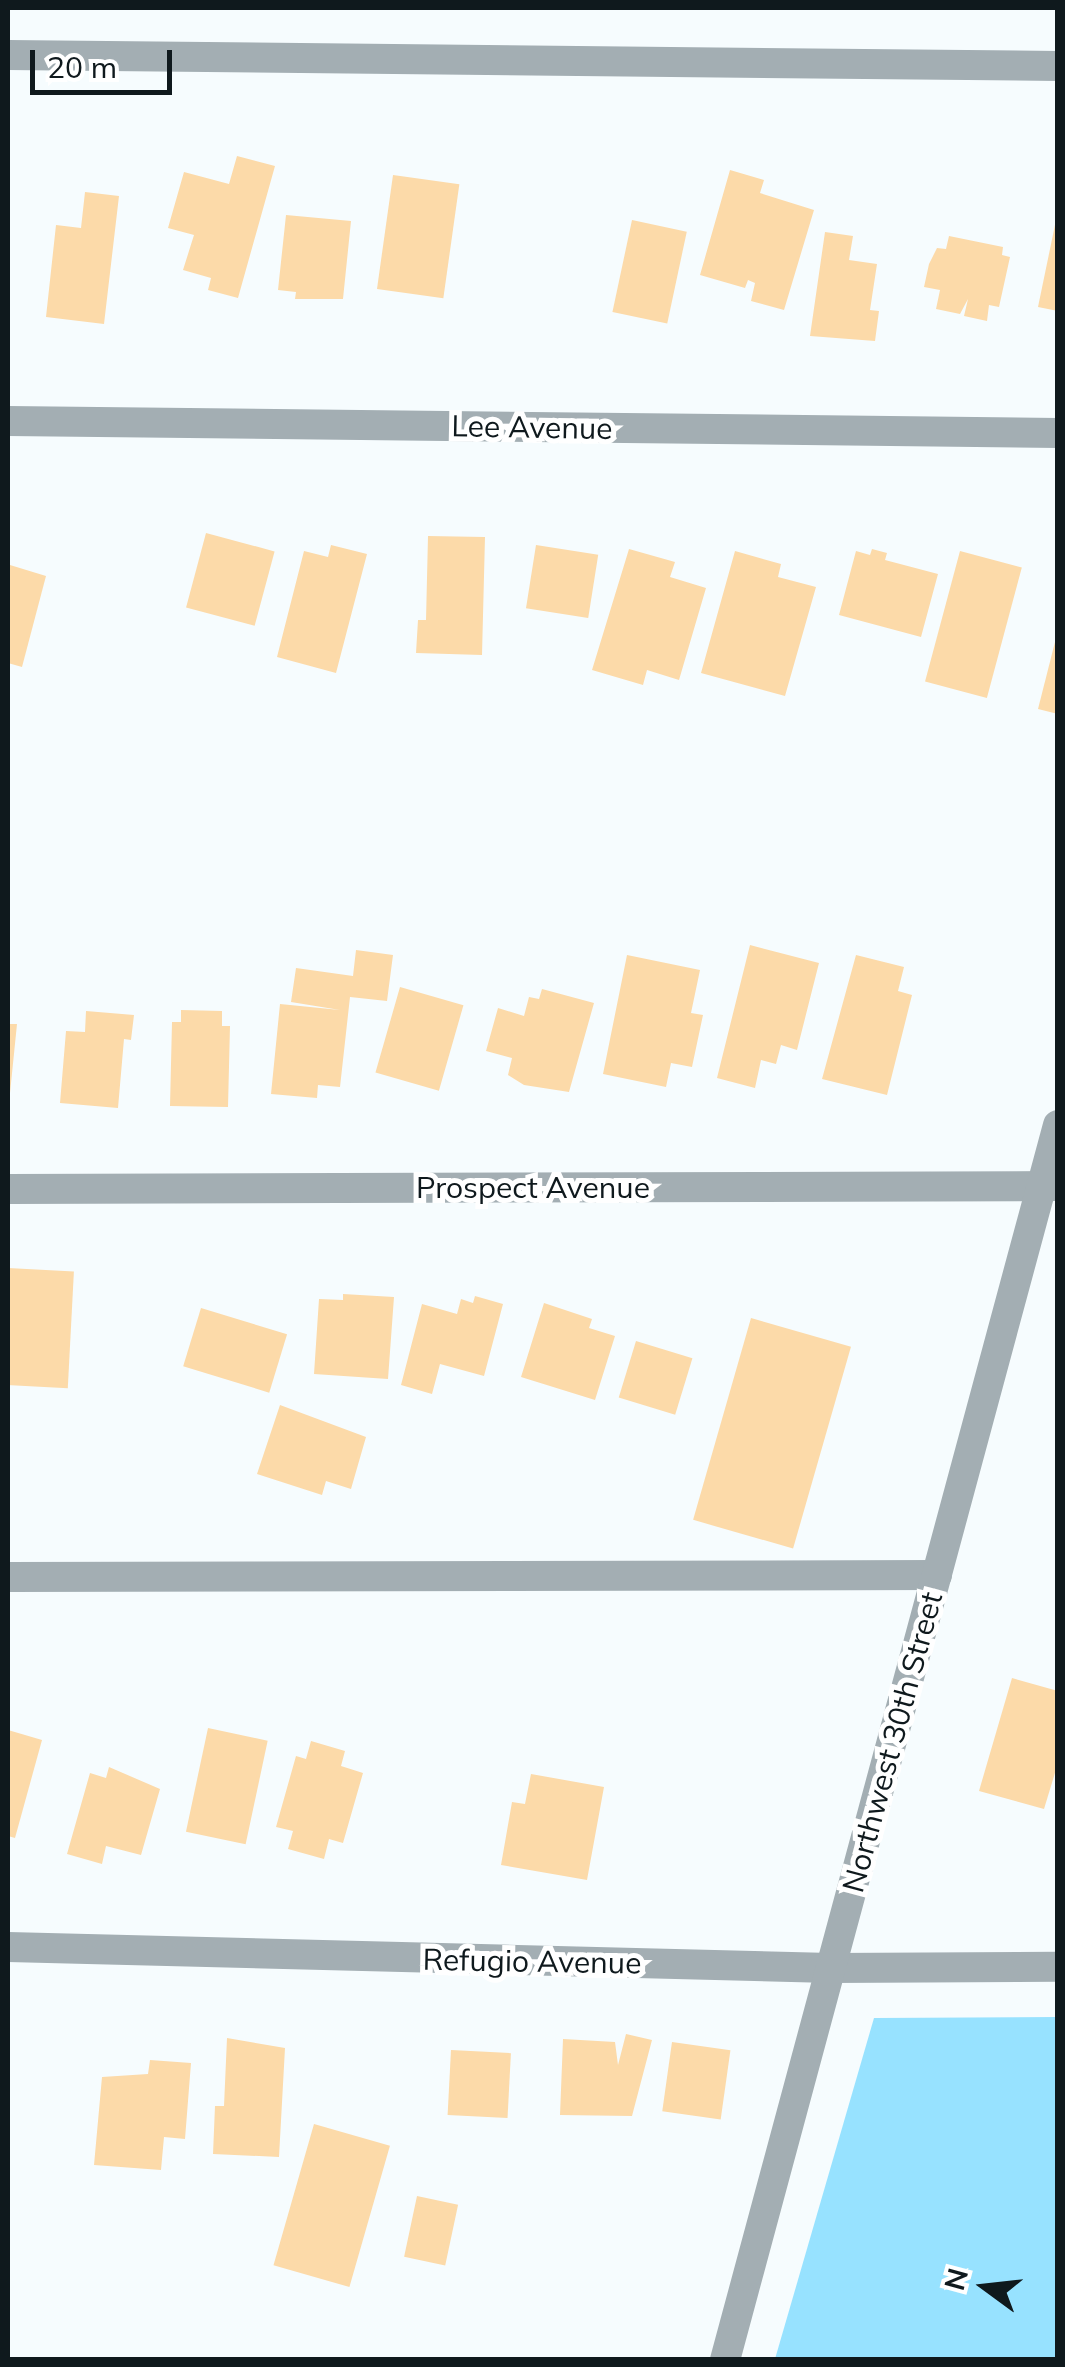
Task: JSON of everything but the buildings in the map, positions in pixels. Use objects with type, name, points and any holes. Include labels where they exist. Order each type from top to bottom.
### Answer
[{"type":"street","points":[[8,56],[1058,66]]},
{"type":"street","name":"Lee Avenue","points":[[8,421],[1058,433]]},
{"type":"street","name":"Northwest 30th Street","points":[[725,2360],[936,1575],[1049,1185],[1058,1125]]},
{"type":"street","name":"Prospect Avenue","points":[[8,1189],[1049,1185]]},
{"type":"street","points":[[8,1577],[936,1575]]},
{"type":"street","name":"Refugio Avenue","points":[[8,1948],[831,1968],[1058,1967]]},
{"type":"shaded area","points":[[1057,2017],[1057,2359],[775,2359],[874,2018]]}]
